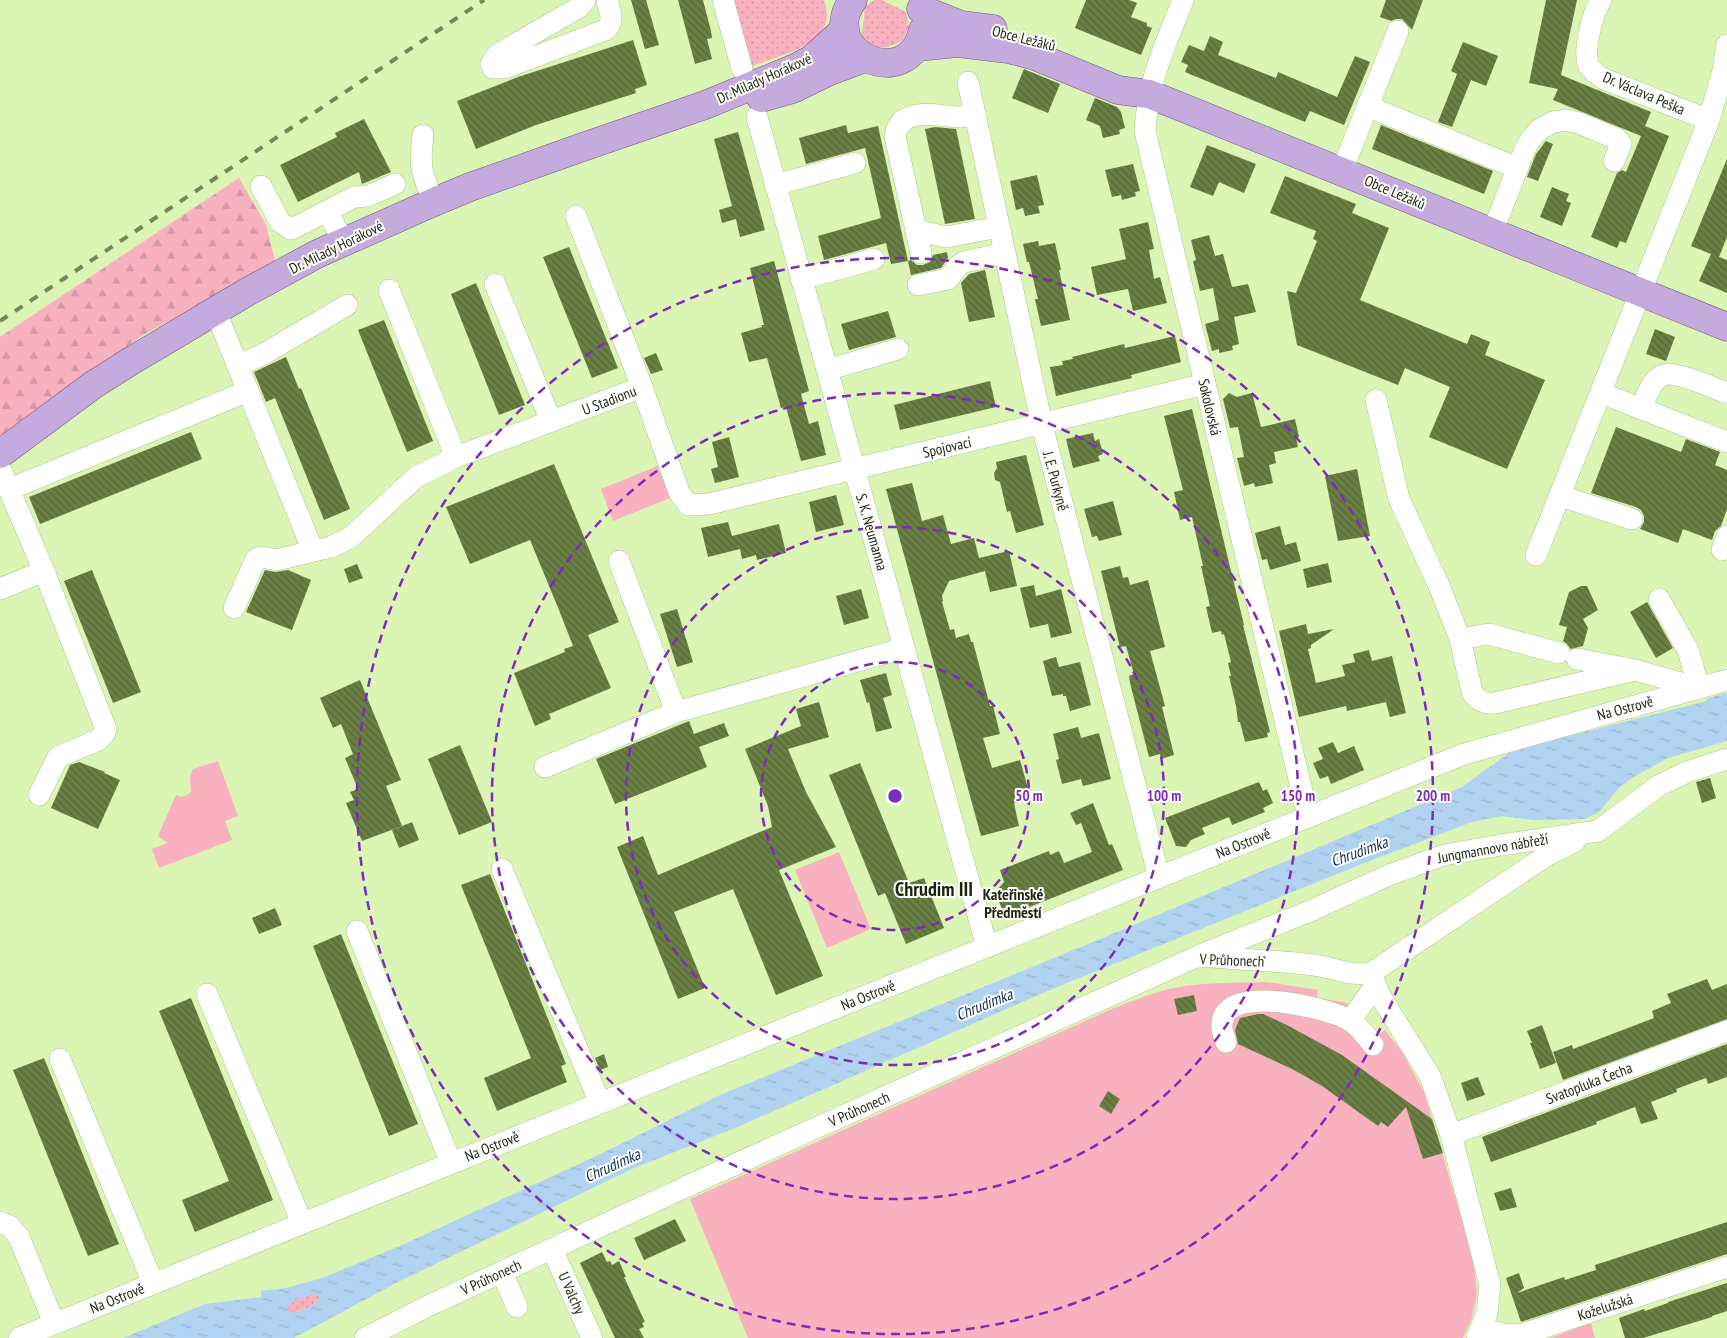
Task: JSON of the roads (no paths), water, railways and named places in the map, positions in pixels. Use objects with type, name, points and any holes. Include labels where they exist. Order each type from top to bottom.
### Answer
[{"type":"main road","name":"Obce Ležáků","points":[[918,4],[961,25],[1017,33],[1062,48],[1125,73],[1149,94]]},
{"type":"main road","points":[[846,10],[849,43],[858,54],[865,58],[887,64],[898,61],[917,47],[924,28],[918,4]]},
{"type":"main road","name":"Dr. Milady Horákové","points":[[0,454],[93,386],[215,310],[295,266],[434,202],[570,151],[704,105],[795,68],[812,59],[846,10]]},
{"type":"main road","name":"Obce Ležáků","points":[[917,47],[958,43],[1008,49],[1035,56],[1118,90],[1149,94],[1342,170],[1492,233],[1727,327]]},
{"type":"main road","name":"Dr. Milady Horákové","points":[[704,105],[756,99],[793,89],[828,72],[865,58]]},
{"type":"street","points":[[585,0],[578,8],[498,54],[492,60],[493,68],[506,68],[605,30],[610,26],[611,21],[607,0]]},
{"type":"street","points":[[723,0],[742,69]]},
{"type":"street","name":"Sokolovská","points":[[1183,0],[1160,58],[1149,94],[1145,131],[1308,817]]},
{"type":"street","name":"Dr. Václava Peška","points":[[1601,0],[1594,14],[1588,46],[1587,57],[1592,70],[1604,79],[1709,120]]},
{"type":"street","points":[[1342,170],[1398,31]]},
{"type":"street","points":[[1536,556],[1709,120],[1722,79],[1727,53]]},
{"type":"street","name":"J. E. Purkyně","points":[[968,82],[1042,425],[1159,877]]},
{"type":"street","points":[[1367,106],[1517,168]]},
{"type":"street","points":[[920,253],[895,136],[896,131],[906,118],[915,115],[959,116],[975,114]]},
{"type":"street","name":"S. K. Neumanna","points":[[756,117],[987,947]]},
{"type":"street","points":[[1492,233],[1527,145],[1535,133],[1547,124],[1560,120],[1579,123],[1619,140],[1621,144],[1614,161]]},
{"type":"street","points":[[423,135],[420,158],[421,170],[434,202]]},
{"type":"street","points":[[775,185],[855,163]]},
{"type":"street","points":[[262,186],[280,222],[287,229],[294,228],[354,197],[368,196],[395,184]]},
{"type":"street","points":[[327,211],[344,242]]},
{"type":"street","points":[[576,216],[642,387]]},
{"type":"street","points":[[916,230],[938,237],[946,237],[999,227]]},
{"type":"street","points":[[918,286],[948,279],[958,266],[964,262],[1005,253]]},
{"type":"street","points":[[801,279],[874,259]]},
{"type":"street","points":[[495,284],[551,421]]},
{"type":"street","points":[[389,290],[456,457]]},
{"type":"street","points":[[238,365],[262,355],[347,306]]},
{"type":"street","points":[[215,310],[313,551]]},
{"type":"street","points":[[826,370],[898,349]]},
{"type":"street","points":[[1642,409],[1653,384],[1666,374],[1677,375],[1727,393]]},
{"type":"street","name":"Spojovací","points":[[688,505],[709,504],[1042,425],[1205,384]]},
{"type":"street","name":"U Stadionu","points":[[234,608],[256,559],[277,560],[331,547],[346,540],[416,477],[456,457],[642,387],[679,492],[688,505]]},
{"type":"street","points":[[10,489],[248,391]]},
{"type":"street","points":[[1601,393],[1727,442]]},
{"type":"street","points":[[1376,400],[1399,498],[1440,588],[1460,639],[1472,692],[1477,699],[1486,703],[1495,703],[1635,670]]},
{"type":"street","points":[[0,468],[44,571],[106,729],[105,733],[98,740],[58,757],[39,794]]},
{"type":"street","points":[[1560,496],[1632,519]]},
{"type":"street","points":[[619,561],[676,712]]},
{"type":"street","points":[[0,589],[44,571]]},
{"type":"street","points":[[1659,599],[1688,650],[1698,688]]},
{"type":"street","points":[[1460,639],[1490,634],[1568,656],[1635,670],[1698,688]]},
{"type":"street","points":[[545,767],[676,712],[904,648]]},
{"type":"street","name":"Na Ostrově","points":[[18,1338],[1480,749],[1727,680]]},
{"type":"street","name":"Jungmannovo nábřeží","points":[[1198,956],[1310,911],[1389,875],[1444,855],[1477,848],[1598,831],[1658,786],[1687,772],[1727,759]]},
{"type":"street","points":[[1350,1021],[1373,980],[1549,854],[1598,831]]},
{"type":"street","points":[[502,869],[600,1103]]},
{"type":"street","points":[[357,931],[451,1163]]},
{"type":"street","name":"V Průhonech","points":[[365,1338],[415,1312],[716,1173],[1198,956],[1298,963],[1363,975],[1373,980]]},
{"type":"street","points":[[1373,980],[1430,1076],[1451,1136],[1490,1285],[1488,1313],[1480,1333]]},
{"type":"street","points":[[207,994],[302,1223]]},
{"type":"street","points":[[1226,1042],[1222,1032],[1222,1023],[1225,1014],[1231,1007],[1248,1001],[1266,1001],[1294,1004],[1319,1010],[1350,1021],[1360,1028],[1373,1045]]},
{"type":"street","name":"Svatopluka Čecha","points":[[1451,1136],[1727,1031]]},
{"type":"street","points":[[60,1059],[153,1283]]},
{"type":"street","points":[[0,1222],[10,1226],[19,1237],[54,1323]]},
{"type":"street","name":"U Valchy","points":[[552,1249],[592,1338]]},
{"type":"street","name":"Koželužská","points":[[1480,1333],[1520,1335],[1727,1267]]},
{"type":"street","points":[[502,1272],[518,1307]]},
{"type":"water","name":"Chrudimka","points":[[1726,693],[1727,741],[1668,758],[1630,779],[1619,788],[1599,812],[1585,819],[1534,820],[1502,816],[1472,822],[1372,860],[1052,989],[735,1128],[634,1168],[396,1283],[294,1338],[123,1338],[205,1304],[261,1297],[261,1291],[286,1288],[322,1278],[402,1245],[590,1159],[720,1095],[1098,940],[1462,787],[1509,753],[1707,701],[1706,699]],"holes":[[[313,1294],[320,1296],[315,1303],[307,1308],[290,1313],[286,1310],[297,1299]]]},
{"type":"railway","points":[[0,321],[484,0]]},
{"type":"district","name":"Chrudim III","points":[[934,889]]},
{"type":"district","name":"Kateřinské Předměstí","points":[[1013,903]]}]
